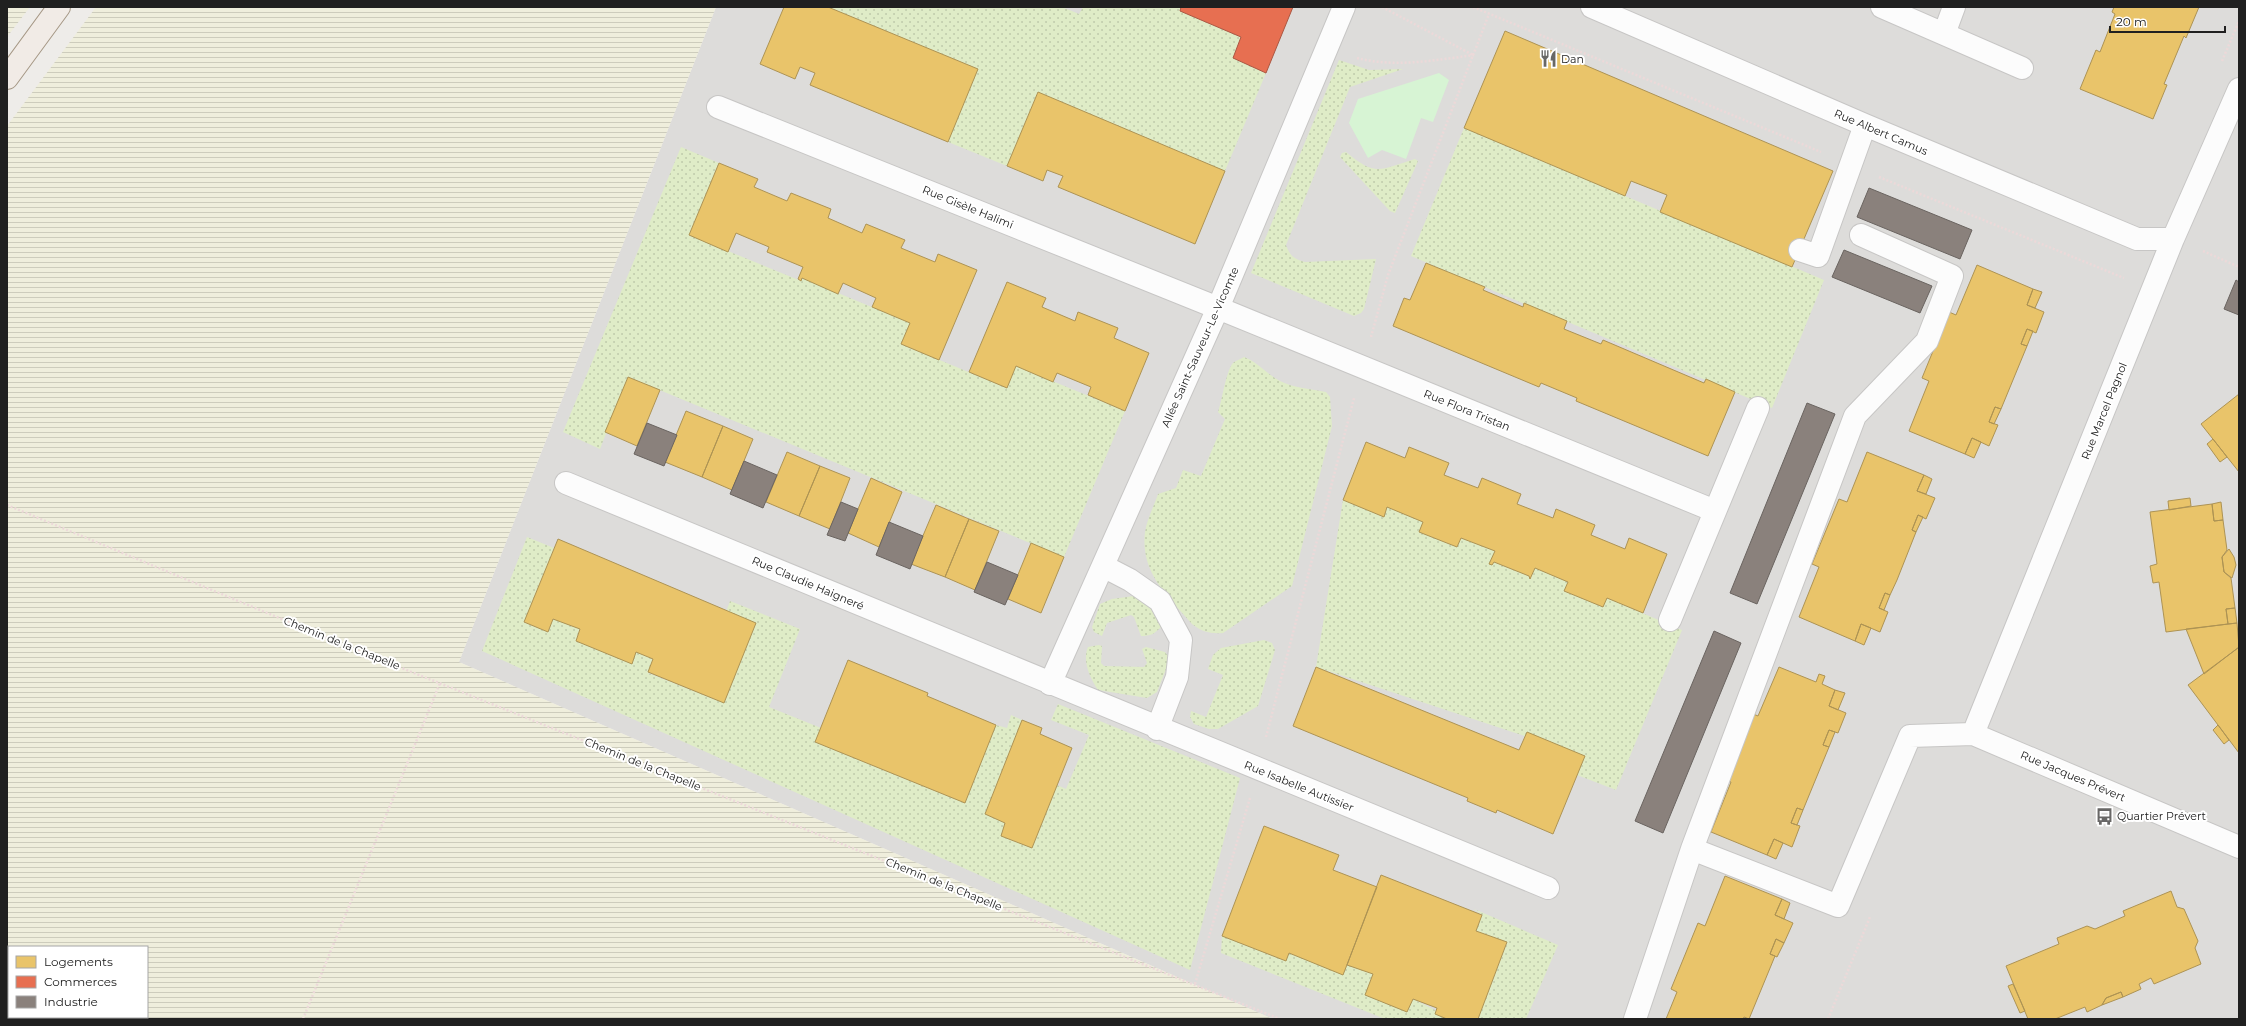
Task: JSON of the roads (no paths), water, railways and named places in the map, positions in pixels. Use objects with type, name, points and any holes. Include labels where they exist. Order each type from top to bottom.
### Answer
[{"type":"main road","points":[[7,78],[59,7]]},
{"type":"street","name":"Allée Saint-Sauveur-Le-Vicomte","points":[[1050,684],[1218,308],[1344,7]]},
{"type":"street","name":"Rue Albert Camus","points":[[1592,7],[1865,125],[2137,239],[2173,239]]},
{"type":"street","points":[[1882,7],[2022,68]]},
{"type":"street","points":[[1944,34],[1954,7]]},
{"type":"street","name":"Rue Marcel Pagnol","points":[[1974,734],[2173,239],[2239,89]]},
{"type":"street","name":"Rue Gisèle Halimi","points":[[718,107],[1218,308]]},
{"type":"street","points":[[1800,250],[1818,256],[1865,125]]},
{"type":"street","points":[[1635,1019],[1692,849],[1855,416],[1927,341],[1952,276],[1861,235]]},
{"type":"street","name":"Rue Flora Tristan","points":[[1218,308],[1715,511]]},
{"type":"street","points":[[1670,620],[1758,408]]},
{"type":"street","name":"Rue Claudie Haigneré","points":[[566,483],[1050,684]]},
{"type":"street","points":[[1103,566],[1130,580],[1160,601],[1181,640],[1177,677],[1157,728]]},
{"type":"street","name":"Rue Isabelle Autissier","points":[[1050,684],[1548,888]]},
{"type":"street","points":[[1692,849],[1838,906],[1910,736],[1974,734]]},
{"type":"street","name":"Rue Jacques Prévert","points":[[1974,734],[2239,847]]},
{"type":"place","name":"Dan","points":[[1548,59]]},
{"type":"place","name":"Quartier Prévert","points":[[2104,816]]}]
